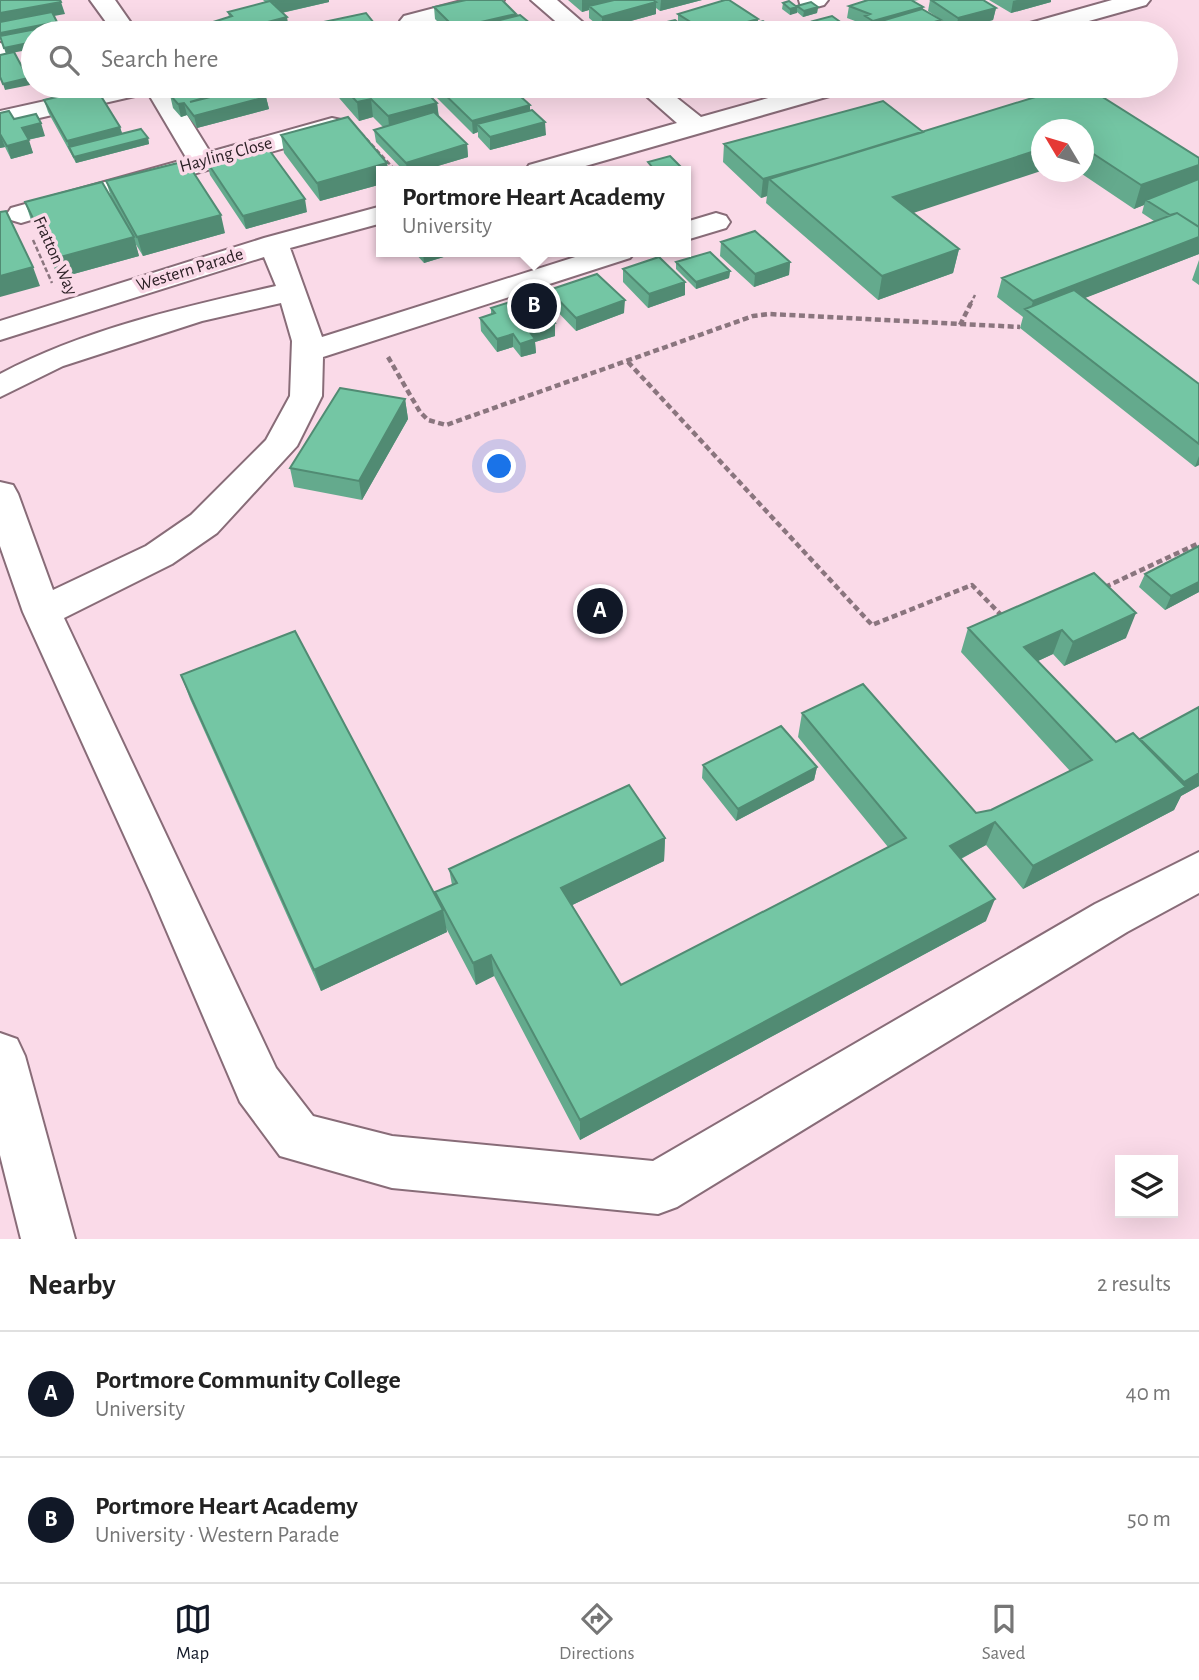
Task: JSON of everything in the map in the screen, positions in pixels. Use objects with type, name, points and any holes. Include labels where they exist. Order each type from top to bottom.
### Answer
[{"type":"street","points":[[102,0],[117,21]]},
{"type":"street","points":[[412,21],[492,0]]},
{"type":"street","points":[[542,0],[568,21]]},
{"type":"street","points":[[1063,21],[1138,0]]},
{"type":"street","points":[[0,119],[92,98]]},
{"type":"street","points":[[164,98],[202,161]]},
{"type":"street","points":[[662,98],[698,127]]},
{"type":"street","points":[[556,166],[797,98]]},
{"type":"street","name":"Hayling Close","points":[[21,214],[202,161],[350,122]]},
{"type":"street","name":"Western Parade","points":[[0,331],[274,244],[376,216]]},
{"type":"street","points":[[691,230],[716,222]]},
{"type":"street","points":[[42,612],[159,555],[212,516],[280,446],[306,396],[308,341],[293,290],[274,244]]},
{"type":"street","points":[[307,352],[371,329],[604,257]]},
{"type":"street","points":[[0,387],[52,359],[193,314],[293,290]]},
{"type":"street","points":[[0,494],[42,612],[173,892],[258,1084],[298,1138],[392,1162],[658,1188],[1111,918],[1199,871]]},
{"type":"street","points":[[0,1056],[48,1239]]},
{"type":"path","points":[[350,122],[391,166]]},
{"type":"path","name":"Fratton Way","points":[[21,214],[64,310]]},
{"type":"path","points":[[960,324],[975,295]]},
{"type":"path","points":[[371,329],[420,412],[428,420],[446,425],[753,316],[769,314],[1020,327]]},
{"type":"path","points":[[628,362],[872,625],[972,585],[1005,620]]},
{"type":"path","points":[[1096,592],[1199,543]]},
{"type":"building","points":[[0,0],[60,0],[61,2],[0,13]]},
{"type":"building","points":[[466,0],[502,0],[516,14],[486,21],[448,21],[434,7]]},
{"type":"building","points":[[614,0],[656,2],[602,17],[589,6]]},
{"type":"building","points":[[729,0],[758,19],[689,21],[678,14]]},
{"type":"building","points":[[868,0],[911,0],[923,7],[873,21],[865,16],[870,14],[849,6]]},
{"type":"building","points":[[931,0],[983,0],[996,8],[958,18]]},
{"type":"building","points":[[270,1],[287,17],[272,21],[216,21],[232,16],[228,12]]},
{"type":"building","points":[[789,1],[797,7],[790,9],[783,3]]},
{"type":"building","points":[[811,2],[818,7],[804,11],[797,6]]},
{"type":"building","points":[[922,9],[941,20],[938,21],[881,21]]},
{"type":"building","points":[[52,12],[56,21],[21,21],[21,29],[0,33],[0,22]]},
{"type":"building","points":[[366,13],[372,21],[328,21]]},
{"type":"building","points":[[520,15],[527,21],[496,21]]},
{"type":"building","points":[[832,16],[839,21],[813,21]]},
{"type":"building","points":[[21,32],[21,44],[4,48],[0,36]]},
{"type":"building","points":[[14,52],[21,65],[21,80],[3,84],[0,77],[0,55]]},
{"type":"building","points":[[102,98],[120,127],[67,141],[44,100]]},
{"type":"building","points":[[173,98],[204,98],[190,102],[206,98],[262,98],[194,116],[184,103],[178,104]]},
{"type":"building","points":[[353,98],[432,98],[437,103],[388,116],[371,99],[357,102]]},
{"type":"building","points":[[448,98],[522,98],[530,105],[472,121]]},
{"type":"building","points":[[1032,98],[1104,98],[1199,158],[1199,165],[1141,185],[1094,154],[1094,119],[1031,119],[1031,152],[893,197],[959,249],[882,276],[769,179]]},
{"type":"building","points":[[883,101],[923,132],[763,179],[724,144]]},
{"type":"building","points":[[532,110],[545,122],[490,137],[477,124]]},
{"type":"building","points":[[9,111],[14,119],[36,114],[41,123],[22,128],[29,140],[7,146],[0,134],[0,113]]},
{"type":"building","points":[[434,112],[467,144],[406,163],[374,130]]},
{"type":"building","points":[[348,117],[387,163],[317,183],[281,135]]},
{"type":"building","points":[[141,129],[148,138],[74,157],[69,147]]},
{"type":"building","points":[[267,147],[305,199],[243,216],[207,162]]},
{"type":"building","points":[[670,156],[680,166],[651,166],[648,162]]},
{"type":"building","points":[[186,161],[221,215],[137,237],[106,181]]},
{"type":"building","points":[[1199,179],[1199,227],[1177,213],[1170,215],[1146,200]]},
{"type":"building","points":[[102,182],[134,237],[53,259],[25,202]]},
{"type":"building","points":[[6,211],[33,267],[0,276],[0,212]]},
{"type":"building","points":[[1177,213],[1199,227],[1199,237],[1033,301],[1002,278]]},
{"type":"building","points":[[755,231],[790,262],[755,274],[721,242]]},
{"type":"building","points":[[710,252],[730,271],[696,282],[676,262]]},
{"type":"building","points":[[659,257],[685,282],[649,294],[623,269]]},
{"type":"building","points":[[597,274],[625,300],[576,318],[549,290]]},
{"type":"building","points":[[1074,290],[1199,384],[1199,444],[1025,309]]},
{"type":"building","points":[[532,295],[555,323],[529,331],[535,339],[520,344],[513,334],[497,339],[480,318],[495,313],[491,308]]},
{"type":"building","points":[[340,388],[405,399],[359,481],[290,468]]},
{"type":"building","points":[[1199,546],[1199,582],[1171,596],[1145,574]]},
{"type":"building","points":[[1094,573],[1136,613],[1073,642],[1062,630],[1024,647],[1116,742],[1133,733],[1186,787],[1033,866],[995,822],[950,846],[995,899],[580,1120],[491,955],[473,963],[435,892],[457,883],[449,869],[629,785],[665,838],[561,888],[621,985],[906,838],[802,713],[863,684],[976,813],[991,810],[1092,760],[968,628]]},
{"type":"building","points":[[295,631],[443,910],[314,970],[181,675]]},
{"type":"building","points":[[1199,707],[1199,773],[1184,782],[1140,739]]},
{"type":"building","points":[[781,726],[817,767],[738,809],[703,765]]},
{"type":"place","name":"Portmore Heart Academy","points":[[534,306]]},
{"type":"place","name":"Portmore Community College","points":[[600,611]]}]
